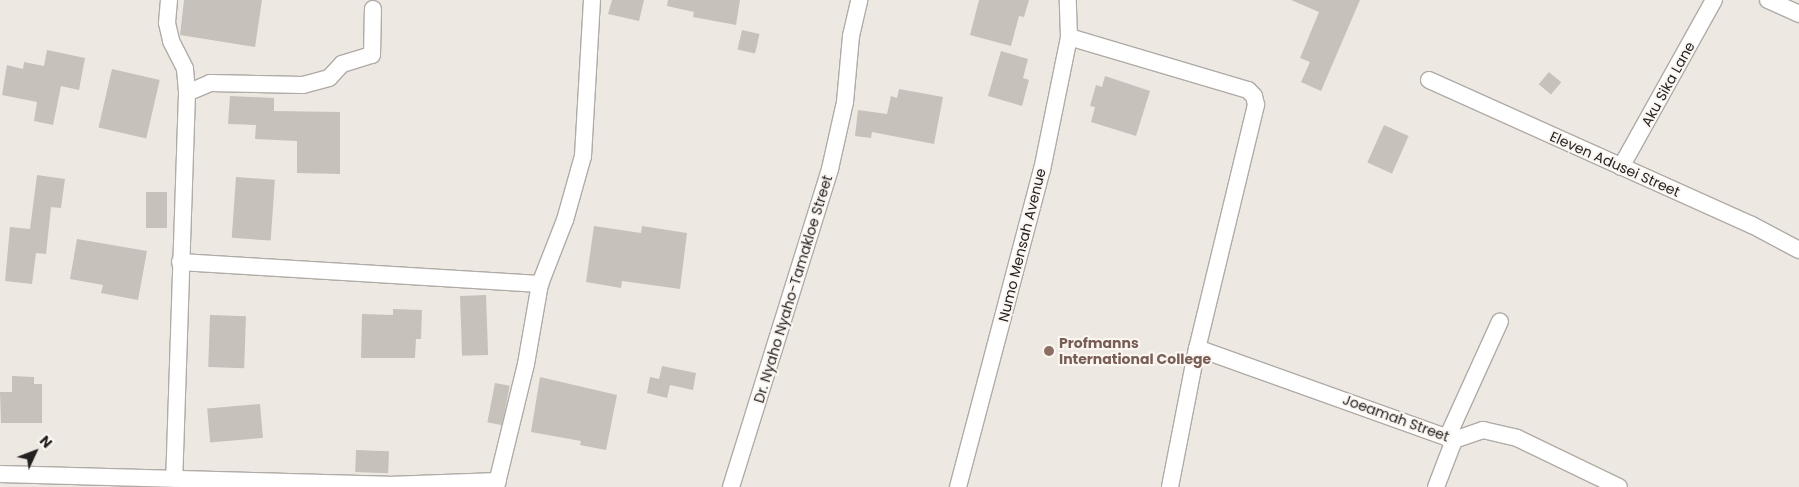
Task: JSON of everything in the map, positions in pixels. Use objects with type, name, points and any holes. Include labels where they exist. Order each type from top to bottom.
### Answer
[{"type":"street","points":[[170,0],[167,23],[171,42],[184,69],[186,93],[174,479]]},
{"type":"street","points":[[0,474],[388,485],[497,484],[526,364],[540,284],[565,220],[583,156],[592,0]]},
{"type":"street","name":"Dr. Nyaho Nyaho-Tamakloe Street","points":[[731,487],[830,169],[845,102],[852,36],[859,0]]},
{"type":"street","name":"Numo Mensah Avenue","points":[[958,487],[1042,170],[1069,36],[1068,0]]},
{"type":"street","name":"Aku Sika Lane","points":[[1622,167],[1714,0]]},
{"type":"street","points":[[1768,0],[1799,14]]},
{"type":"street","points":[[186,93],[210,83],[302,85],[329,78],[342,64],[372,55],[373,9]]},
{"type":"street","points":[[1069,36],[1248,90],[1254,96],[1256,105],[1197,348],[1170,487]]},
{"type":"street","name":"Eleven Adusei Street","points":[[1429,80],[1752,225],[1799,250]]},
{"type":"street","points":[[180,262],[540,284]]},
{"type":"street","points":[[1436,487],[1450,439],[1500,321]]},
{"type":"street","name":"Joeamah Street","points":[[1197,348],[1450,439],[1484,430],[1496,431],[1517,438],[1619,487]]},
{"type":"building","points":[[184,0],[262,0],[255,47],[180,35]]},
{"type":"building","points":[[612,0],[644,0],[639,21],[608,14]]},
{"type":"building","points":[[668,0],[740,0],[736,25],[693,17],[694,12],[667,6]]},
{"type":"building","points":[[979,0],[1029,0],[1024,17],[1019,16],[1011,46],[970,35]]},
{"type":"building","points":[[1291,0],[1360,0],[1321,91],[1301,82],[1310,62],[1300,58],[1319,12]]},
{"type":"building","points":[[742,30],[760,34],[755,54],[738,49]]},
{"type":"building","points":[[47,50],[85,58],[79,90],[61,86],[53,125],[34,121],[37,102],[2,95],[7,65],[23,69],[24,62],[44,66]]},
{"type":"building","points":[[1001,51],[1028,59],[1023,78],[1029,80],[1022,106],[988,96]]},
{"type":"building","points":[[112,69],[160,80],[146,138],[99,127]]},
{"type":"building","points":[[1549,72],[1561,82],[1551,95],[1539,84]]},
{"type":"building","points":[[1105,76],[1150,91],[1136,136],[1091,122],[1095,107],[1090,106],[1096,85],[1102,87]]},
{"type":"building","points":[[899,89],[943,97],[934,144],[872,132],[871,138],[855,136],[858,110],[887,114],[891,96],[897,98]]},
{"type":"building","points":[[230,96],[274,98],[274,111],[340,112],[340,174],[297,173],[297,141],[255,139],[256,125],[228,124]]},
{"type":"building","points":[[1384,125],[1409,136],[1392,173],[1367,162]]},
{"type":"building","points":[[37,175],[65,179],[61,208],[51,207],[46,254],[36,253],[32,284],[5,281],[10,227],[30,229]]},
{"type":"building","points":[[236,177],[275,180],[271,241],[232,238]]},
{"type":"building","points":[[146,192],[167,192],[167,228],[146,228]]},
{"type":"building","points":[[594,226],[641,233],[642,226],[687,233],[680,289],[622,281],[621,288],[586,282]]},
{"type":"building","points":[[77,239],[147,251],[138,300],[101,293],[103,285],[70,279]]},
{"type":"building","points":[[486,295],[488,355],[462,356],[460,296]]},
{"type":"building","points":[[393,309],[422,310],[421,339],[416,339],[415,358],[361,358],[362,314],[393,315]]},
{"type":"building","points":[[210,315],[246,316],[244,368],[208,367]]},
{"type":"building","points":[[662,366],[696,373],[693,390],[670,385],[667,398],[647,393],[650,377],[659,379]]},
{"type":"building","points":[[12,376],[34,377],[34,384],[42,384],[42,423],[1,423],[0,392],[12,392]]},
{"type":"building","points":[[540,377],[617,395],[606,450],[580,445],[581,441],[531,432]]},
{"type":"building","points":[[495,383],[510,386],[502,425],[487,422]]},
{"type":"building","points":[[260,404],[263,438],[210,442],[207,409]]},
{"type":"building","points":[[356,450],[389,451],[388,473],[355,472]]},
{"type":"place","name":"Profmanns International College","points":[[1049,351]]}]
